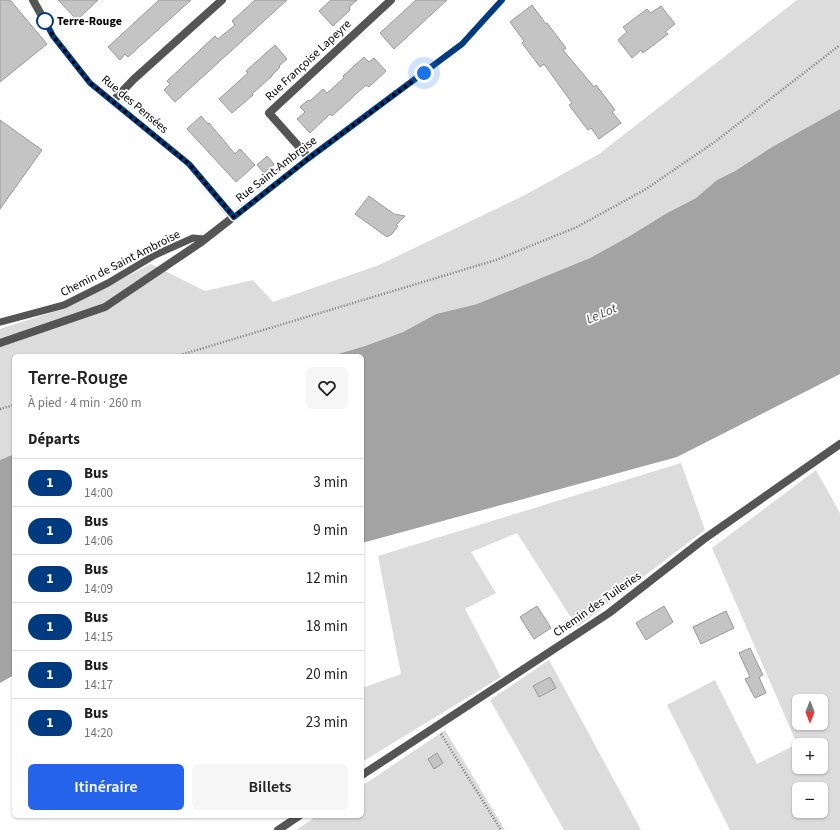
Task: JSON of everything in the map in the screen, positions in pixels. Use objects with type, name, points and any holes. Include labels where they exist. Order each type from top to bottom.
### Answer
[{"type":"street","name":"Rue des Pensées","points":[[33,0],[58,42],[90,83],[189,164],[234,217]]},
{"type":"street","points":[[113,101],[134,79],[222,0]]},
{"type":"street","name":"Rue Françoise Lapeyre","points":[[309,158],[269,113],[391,0]]},
{"type":"street","name":"Rue Saint-Ambroise","points":[[0,343],[105,307],[234,217],[309,158],[462,44],[502,0]]},
{"type":"street","name":"Chemin des Tuileries","points":[[364,774],[610,613],[704,539],[840,444]]},
{"type":"street","points":[[278,830],[296,818]]},
{"type":"lane","name":"Chemin de Saint Ambroise","points":[[0,322],[64,305],[108,283],[156,255],[193,238],[204,239]]},
{"type":"path","points":[[184,354],[496,260],[577,227],[646,189],[716,142],[840,45]]},
{"type":"path","points":[[0,409],[12,406]]},
{"type":"path","points":[[436,726],[501,830]]},
{"type":"shaded area","points":[[797,0],[840,0],[840,109],[772,147],[735,171],[717,180],[696,198],[667,213],[590,258],[477,304],[436,314],[403,332],[338,354],[12,354],[12,455],[0,460],[0,329],[62,309],[151,264],[205,291],[253,280],[273,302],[379,265],[525,195],[599,154]]},
{"type":"shaded area","points":[[681,463],[705,530],[577,627],[517,533],[471,552],[496,593],[465,609],[501,677],[364,761],[364,687],[401,674],[378,556]]},
{"type":"shaded area","points":[[816,470],[840,513],[840,830],[730,830],[667,705],[715,680],[757,764],[792,746],[792,774],[828,774],[828,738],[794,738],[712,548]]},
{"type":"shaded area","points":[[549,660],[641,830],[564,830],[490,700]]},
{"type":"shaded area","points":[[445,730],[505,830],[296,830],[314,818],[364,818],[364,785]]},
{"type":"water","name":"Le Lot","points":[[840,109],[840,374],[677,457],[364,542],[364,354],[338,354],[403,332],[436,314],[477,304],[590,258],[667,213],[696,198],[717,180],[735,171],[772,147]]},
{"type":"water","points":[[12,455],[12,676],[0,683],[0,460]]},
{"type":"building","points":[[0,0],[10,0],[47,44],[0,82]]},
{"type":"building","points":[[58,0],[98,0],[77,20]]},
{"type":"building","points":[[159,0],[191,0],[128,57],[125,54],[120,60],[108,47]]},
{"type":"building","points":[[255,0],[287,0],[175,102],[164,90],[170,84],[167,81],[215,36],[218,39],[235,25],[232,21]]},
{"type":"building","points":[[331,0],[357,0],[349,7],[350,10],[333,26],[319,11]]},
{"type":"building","points":[[416,0],[447,0],[394,49],[380,33]]},
{"type":"building","points":[[532,5],[566,48],[563,50],[594,87],[596,85],[615,110],[612,112],[621,123],[599,139],[591,128],[588,130],[569,105],[572,103],[544,64],[540,67],[522,43],[524,41],[510,22]]},
{"type":"building","points":[[661,6],[675,24],[665,32],[668,34],[643,53],[641,50],[632,58],[618,40],[627,32],[623,27],[647,9],[651,13]]},
{"type":"building","points":[[275,45],[287,59],[279,66],[280,67],[272,76],[252,94],[253,95],[232,113],[219,99],[248,73],[246,71]]},
{"type":"building","points":[[364,57],[369,62],[374,58],[386,71],[369,87],[366,85],[332,116],[330,114],[310,133],[297,119],[305,112],[300,107],[308,100],[310,101],[323,89],[327,93]]},
{"type":"building","points":[[201,116],[208,124],[209,123],[235,154],[240,149],[255,165],[236,182],[187,129]]},
{"type":"building","points":[[0,120],[42,150],[0,209]]},
{"type":"building","points":[[267,156],[274,164],[264,173],[257,165]]},
{"type":"building","points":[[369,196],[394,214],[405,216],[396,225],[398,226],[392,234],[387,237],[355,214]]},
{"type":"building","points":[[537,606],[551,628],[534,639],[520,617]]},
{"type":"building","points":[[664,606],[673,622],[646,640],[636,623]]},
{"type":"building","points":[[726,611],[734,628],[701,644],[693,627]]},
{"type":"building","points":[[750,648],[763,675],[759,677],[766,693],[755,698],[745,679],[750,677],[739,653]]},
{"type":"building","points":[[550,677],[556,688],[539,697],[533,686]]},
{"type":"building","points":[[437,753],[443,763],[434,769],[428,759]]},
{"type":"bus line","name":"1","points":[[45,21],[53,36],[90,83],[189,164],[234,217],[309,158],[462,44],[502,0]]},
{"type":"place","name":"Terre-Rouge","points":[[45,21]]},
{"type":"route","points":[[45,21],[53,36],[90,83],[189,164],[234,217],[309,158],[424,73]]}]
